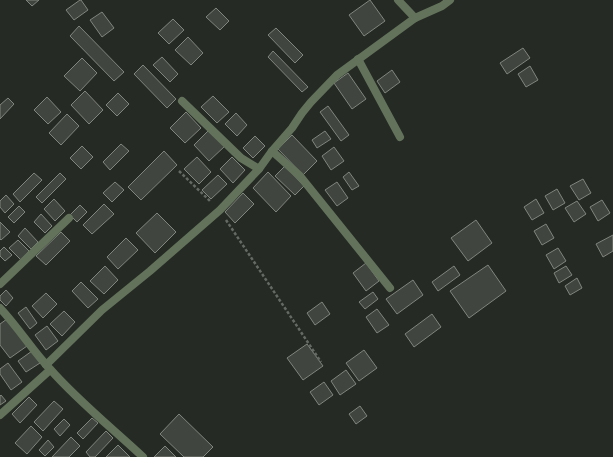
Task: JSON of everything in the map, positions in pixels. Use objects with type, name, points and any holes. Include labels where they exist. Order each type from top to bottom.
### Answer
[{"type":"street","points":[[398,0],[415,18]]},
{"type":"street","points":[[0,415],[102,310],[150,271],[220,210],[259,169],[311,102],[338,75],[415,18],[442,6],[450,0]]},
{"type":"street","points":[[358,59],[400,137]]},
{"type":"street","points":[[182,101],[241,158],[259,169]]},
{"type":"street","points":[[272,151],[300,176],[390,288]]},
{"type":"street","points":[[0,284],[69,218]]},
{"type":"street","points":[[0,308],[48,367],[84,404],[143,457]]},
{"type":"path","points":[[179,170],[220,210],[321,362]]},
{"type":"building","points":[[26,0],[39,0],[32,6]]},
{"type":"building","points":[[80,0],[88,10],[74,20],[66,10]]},
{"type":"building","points":[[370,0],[385,21],[364,36],[349,15]]},
{"type":"building","points":[[216,8],[229,21],[220,30],[206,17]]},
{"type":"building","points":[[102,12],[114,28],[102,37],[90,20]]},
{"type":"building","points":[[173,19],[184,30],[169,44],[158,33]]},
{"type":"building","points":[[79,26],[124,72],[114,81],[70,36]]},
{"type":"building","points":[[276,28],[303,55],[295,63],[268,35]]},
{"type":"building","points":[[188,37],[203,53],[191,65],[175,50]]},
{"type":"building","points":[[523,48],[530,58],[507,74],[500,63]]},
{"type":"building","points":[[273,51],[308,87],[302,92],[268,57]]},
{"type":"building","points":[[162,57],[178,74],[170,82],[153,65]]},
{"type":"building","points":[[82,58],[97,73],[80,91],[64,76]]},
{"type":"building","points":[[143,65],[176,99],[167,108],[134,74]]},
{"type":"building","points":[[530,66],[538,80],[526,87],[518,74]]},
{"type":"building","points":[[392,70],[400,82],[385,93],[377,81]]},
{"type":"building","points":[[348,73],[366,99],[352,109],[334,83]]},
{"type":"building","points":[[85,91],[103,110],[89,124],[71,105]]},
{"type":"building","points":[[118,93],[129,104],[117,116],[106,105]]},
{"type":"building","points":[[213,96],[229,112],[217,123],[201,107]]},
{"type":"building","points":[[47,97],[61,112],[48,124],[34,110]]},
{"type":"building","points":[[8,98],[14,104],[0,119],[0,105]]},
{"type":"building","points":[[328,106],[349,135],[341,141],[320,112]]},
{"type":"building","points":[[186,112],[201,128],[185,143],[170,128]]},
{"type":"building","points":[[236,113],[247,125],[237,136],[225,124]]},
{"type":"building","points":[[67,114],[79,126],[61,145],[49,133]]},
{"type":"building","points":[[209,130],[225,146],[209,161],[194,145]]},
{"type":"building","points":[[325,131],[331,139],[317,148],[312,140]]},
{"type":"building","points":[[292,135],[317,161],[303,175],[278,149]]},
{"type":"building","points":[[255,136],[265,146],[253,158],[243,148]]},
{"type":"building","points":[[121,144],[129,151],[110,170],[103,162]]},
{"type":"building","points":[[82,146],[93,157],[81,169],[70,158]]},
{"type":"building","points":[[334,147],[344,161],[331,170],[322,156]]},
{"type":"building","points":[[164,151],[177,165],[141,200],[128,187]]},
{"type":"building","points":[[197,157],[211,172],[199,184],[184,169]]},
{"type":"building","points":[[232,157],[245,170],[233,183],[220,169]]},
{"type":"building","points":[[285,166],[304,186],[295,195],[275,176]]},
{"type":"building","points":[[268,172],[291,196],[276,212],[253,188]]},
{"type":"building","points":[[349,172],[359,186],[352,190],[343,177]]},
{"type":"building","points":[[34,173],[42,180],[20,202],[13,194]]},
{"type":"building","points":[[60,173],[66,179],[42,203],[36,197]]},
{"type":"building","points":[[218,175],[227,184],[211,199],[202,190]]},
{"type":"building","points":[[583,179],[591,193],[579,200],[570,186]]},
{"type":"building","points":[[115,182],[124,190],[112,202],[103,193]]},
{"type":"building","points":[[337,182],[348,198],[337,206],[325,190]]},
{"type":"building","points":[[557,189],[565,203],[553,210],[545,196]]},
{"type":"building","points":[[243,193],[254,204],[235,223],[225,212]]},
{"type":"building","points":[[6,195],[14,204],[5,213],[0,207],[0,201]]},
{"type":"building","points":[[54,199],[65,211],[55,221],[44,209]]},
{"type":"building","points":[[536,199],[544,213],[532,220],[524,207]]},
{"type":"building","points":[[602,200],[610,213],[598,221],[590,207]]},
{"type":"building","points":[[577,201],[586,214],[574,222],[565,208]]},
{"type":"building","points":[[104,204],[114,214],[92,234],[83,225]]},
{"type":"building","points":[[80,205],[87,212],[77,222],[70,215]]},
{"type":"building","points":[[19,206],[25,212],[14,223],[8,217]]},
{"type":"building","points":[[157,213],[176,232],[155,253],[136,233]]},
{"type":"building","points":[[41,214],[52,226],[45,233],[34,222]]},
{"type":"building","points":[[476,220],[492,243],[468,261],[451,238]]},
{"type":"building","points":[[0,222],[10,232],[1,240],[0,239]]},
{"type":"building","points":[[546,224],[554,238],[542,245],[534,231]]},
{"type":"building","points":[[25,228],[38,242],[31,249],[18,236]]},
{"type":"building","points":[[61,232],[70,241],[46,265],[36,256]]},
{"type":"building","points":[[613,235],[613,251],[603,257],[596,244]]},
{"type":"building","points":[[126,238],[138,250],[118,269],[107,257]]},
{"type":"building","points":[[18,240],[29,251],[21,260],[9,248]]},
{"type":"building","points":[[4,247],[12,255],[5,261],[0,256],[0,251]]},
{"type":"building","points":[[558,248],[566,261],[554,269],[546,255]]},
{"type":"building","points":[[366,263],[379,281],[366,291],[353,273]]},
{"type":"building","points":[[488,265],[506,291],[469,318],[450,291]]},
{"type":"building","points":[[105,266],[118,280],[104,294],[90,281]]},
{"type":"building","points":[[454,266],[460,275],[438,291],[432,282]]},
{"type":"building","points":[[566,266],[572,275],[559,283],[554,273]]},
{"type":"building","points":[[577,278],[582,288],[570,295],[565,286]]},
{"type":"building","points":[[413,280],[423,295],[397,314],[386,299]]},
{"type":"building","points":[[81,282],[98,299],[88,308],[72,291]]},
{"type":"building","points":[[6,290],[13,298],[6,306],[0,300],[0,296]]},
{"type":"building","points":[[373,292],[378,299],[365,309],[359,302]]},
{"type":"building","points":[[46,293],[57,304],[43,318],[32,306]]},
{"type":"building","points":[[322,302],[330,314],[315,325],[307,313]]},
{"type":"building","points":[[26,307],[37,323],[30,329],[18,313]]},
{"type":"building","points":[[377,309],[389,325],[377,333],[366,317]]},
{"type":"building","points":[[64,311],[75,322],[62,336],[50,324]]},
{"type":"building","points":[[432,314],[441,327],[414,347],[405,334]]},
{"type":"building","points":[[7,319],[27,346],[10,358],[0,345],[0,324]]},
{"type":"building","points":[[47,326],[58,341],[46,350],[35,335]]},
{"type":"building","points":[[307,344],[323,366],[303,380],[287,358]]},
{"type":"building","points":[[364,350],[377,368],[359,381],[346,363]]},
{"type":"building","points":[[32,351],[40,363],[26,372],[18,361]]},
{"type":"building","points":[[8,363],[22,382],[11,390],[0,374],[0,369]]},
{"type":"building","points":[[346,370],[356,384],[340,395],[331,381]]},
{"type":"building","points":[[324,382],[333,395],[319,405],[310,392]]},
{"type":"building","points":[[1,395],[6,401],[0,405],[0,396]]},
{"type":"building","points":[[29,397],[37,405],[20,423],[12,414]]},
{"type":"building","points":[[54,401],[63,409],[43,431],[34,422]]},
{"type":"building","points":[[360,406],[367,416],[356,424],[349,414]]},
{"type":"building","points":[[179,414],[213,447],[203,457],[184,457],[160,434]]},
{"type":"building","points":[[92,418],[98,423],[83,439],[77,433]]},
{"type":"building","points":[[64,419],[70,425],[60,436],[54,429]]},
{"type":"building","points":[[31,426],[42,437],[27,454],[15,443]]},
{"type":"building","points":[[106,431],[113,438],[95,457],[90,457],[86,452]]},
{"type":"building","points":[[71,437],[80,446],[69,457],[52,457]]},
{"type":"building","points":[[48,440],[54,447],[45,456],[39,450]]},
{"type":"building","points":[[118,445],[130,457],[106,457]]},
{"type":"building","points":[[165,446],[176,457],[154,457]]}]
